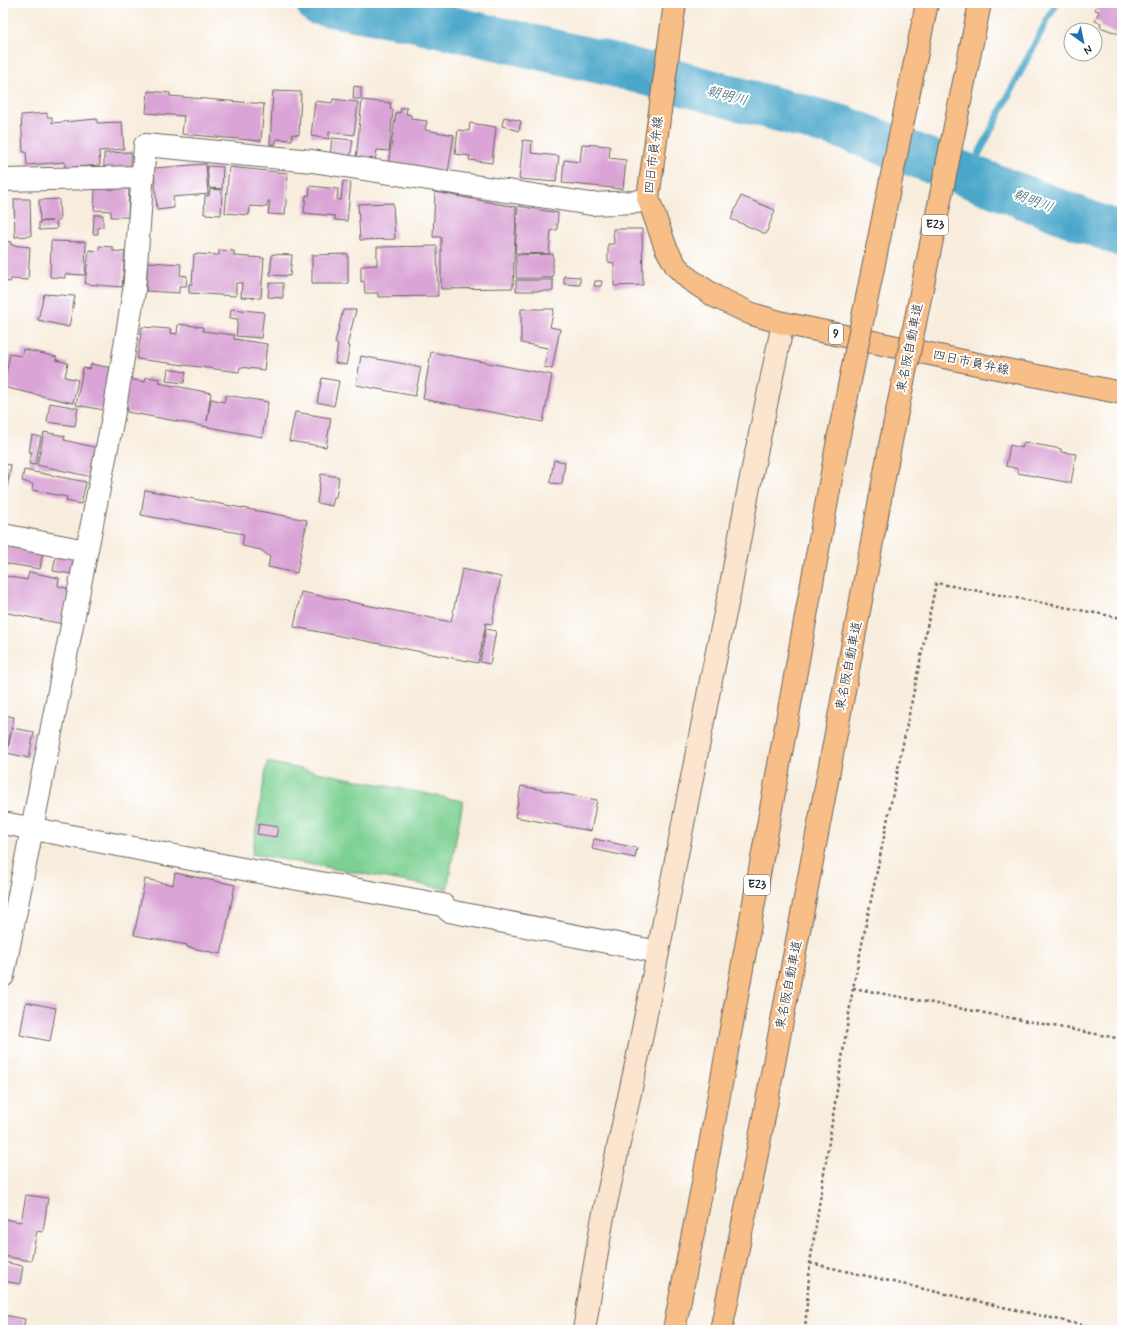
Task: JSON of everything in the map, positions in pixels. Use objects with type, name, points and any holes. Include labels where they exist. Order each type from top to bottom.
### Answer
[{"type":"main road","name":"四日市員弁線","points":[[675,3],[648,198],[666,248],[676,266],[689,279],[716,297],[752,314],[783,323],[982,366],[1122,393]]},
{"type":"main road","name":"E23","points":[[674,1330],[703,1183],[838,440],[927,3]]},
{"type":"main road","name":"東名阪自動車道","points":[[721,1330],[756,1160],[890,446],[980,3]]},
{"type":"street","points":[[3,976],[115,407],[134,291],[145,145],[312,161],[591,204],[636,202],[648,198]]},
{"type":"street","points":[[3,180],[143,178]]},
{"type":"street","points":[[584,1330],[602,1222],[637,1060],[749,487],[783,323]]},
{"type":"street","points":[[3,534],[86,551]]},
{"type":"street","points":[[3,823],[240,869],[442,905],[449,911],[658,952]]},
{"type":"path","points":[[805,1330],[810,1263],[853,988],[936,583],[1122,618]]},
{"type":"path","points":[[853,988],[1122,1039]]},
{"type":"path","points":[[810,1263],[1104,1330]]},
{"type":"green space","points":[[267,762],[463,801],[447,889],[252,854]]},
{"type":"building","points":[[1098,3],[1122,3],[1122,35],[1103,28],[1103,22],[1095,21],[1099,11],[1095,10]]},
{"type":"building","points":[[354,86],[361,87],[361,99],[353,99]]},
{"type":"building","points":[[148,91],[170,93],[170,96],[264,104],[261,141],[182,134],[184,116],[146,113]]},
{"type":"building","points":[[273,91],[301,92],[299,135],[292,134],[292,140],[276,139],[276,144],[270,144]]},
{"type":"building","points":[[333,99],[358,102],[354,135],[329,132],[329,139],[311,136],[315,101],[332,103]]},
{"type":"building","points":[[362,100],[391,103],[390,109],[393,110],[389,151],[377,150],[375,161],[356,159]]},
{"type":"building","points":[[401,108],[407,108],[406,114],[411,115],[411,119],[427,121],[425,130],[454,135],[448,172],[388,165],[396,112],[400,113]]},
{"type":"building","points":[[47,113],[47,117],[52,117],[52,123],[97,119],[97,123],[122,122],[124,149],[99,151],[100,165],[65,168],[65,162],[27,165],[26,152],[23,152],[21,115]]},
{"type":"building","points":[[504,117],[521,121],[519,131],[502,126]]},
{"type":"building","points":[[470,123],[496,127],[492,163],[469,160],[470,156],[455,154],[458,130],[469,131]]},
{"type":"building","points":[[332,138],[353,140],[350,158],[330,156]]},
{"type":"building","points":[[523,140],[532,141],[531,153],[559,156],[556,182],[519,179]]},
{"type":"building","points":[[582,144],[610,146],[609,158],[626,160],[623,189],[562,183],[564,160],[580,162]]},
{"type":"building","points":[[131,152],[131,170],[104,170],[104,153]]},
{"type":"building","points":[[206,164],[208,194],[173,197],[174,208],[157,210],[154,168]]},
{"type":"building","points":[[207,166],[223,167],[222,189],[209,188]]},
{"type":"building","points":[[229,167],[288,173],[285,215],[268,214],[270,201],[268,201],[267,207],[250,206],[249,215],[225,213]]},
{"type":"building","points":[[343,181],[351,182],[347,221],[335,220],[335,216],[304,213],[306,195],[309,196],[310,186],[338,189],[337,200],[341,200]]},
{"type":"building","points":[[95,188],[129,189],[128,217],[111,217],[111,211],[94,210]]},
{"type":"building","points":[[210,189],[222,190],[221,215],[204,214],[205,196],[209,196]]},
{"type":"building","points":[[435,192],[516,207],[513,288],[441,289],[441,237],[433,237]]},
{"type":"building","points":[[741,196],[775,210],[766,234],[731,219]]},
{"type":"building","points":[[14,199],[30,199],[31,236],[15,237]]},
{"type":"building","points":[[59,199],[60,220],[56,221],[57,229],[39,230],[39,222],[52,221],[40,221],[39,200]]},
{"type":"building","points":[[393,203],[395,239],[360,240],[358,204]]},
{"type":"building","points":[[518,206],[558,213],[557,230],[551,230],[549,254],[515,253]]},
{"type":"building","points":[[94,215],[103,215],[103,227],[98,227],[98,234],[93,234]]},
{"type":"building","points":[[613,229],[642,229],[643,285],[614,286],[614,263],[608,262],[608,244],[614,244]]},
{"type":"building","points":[[3,241],[11,242],[11,245],[30,247],[28,280],[11,279],[10,282],[3,281]]},
{"type":"building","points":[[51,241],[86,242],[85,275],[65,274],[65,278],[50,277]]},
{"type":"building","points":[[99,246],[113,247],[113,251],[125,252],[122,287],[85,284],[89,250],[99,251]]},
{"type":"building","points":[[437,246],[438,296],[378,297],[378,293],[365,293],[364,281],[361,282],[361,266],[377,265],[377,247]]},
{"type":"building","points":[[219,250],[234,251],[234,256],[264,258],[261,298],[241,297],[242,283],[236,283],[236,296],[189,293],[189,284],[192,284],[194,254],[219,255]]},
{"type":"building","points":[[272,254],[292,255],[290,276],[270,275]]},
{"type":"building","points":[[348,254],[348,284],[312,284],[312,255]]},
{"type":"building","points":[[553,254],[553,278],[516,278],[516,255]]},
{"type":"building","points":[[148,262],[181,264],[180,275],[187,276],[186,286],[179,286],[179,293],[146,291]]},
{"type":"building","points":[[564,276],[580,277],[580,285],[564,284]]},
{"type":"building","points":[[516,280],[553,280],[553,291],[516,291]]},
{"type":"building","points":[[595,281],[602,281],[601,286],[594,286]]},
{"type":"building","points":[[269,283],[283,283],[283,298],[268,297]]},
{"type":"building","points":[[44,294],[75,296],[69,327],[38,320]]},
{"type":"building","points":[[231,309],[264,312],[261,338],[236,336],[238,319],[230,318]]},
{"type":"building","points":[[521,309],[554,309],[550,327],[560,329],[552,369],[544,367],[548,348],[521,343]]},
{"type":"building","points":[[343,310],[356,310],[347,346],[350,346],[346,365],[335,363],[338,344],[335,343]]},
{"type":"building","points":[[178,324],[203,327],[203,331],[234,335],[234,339],[267,344],[264,370],[240,367],[239,372],[137,359],[142,327],[171,329],[170,333],[177,334]]},
{"type":"building","points":[[23,349],[57,357],[56,360],[68,363],[65,377],[78,380],[73,403],[3,387],[3,372],[6,373],[10,354],[21,356]]},
{"type":"building","points":[[431,352],[552,375],[543,422],[423,399]]},
{"type":"building","points":[[361,356],[421,367],[415,396],[356,385]]},
{"type":"building","points":[[91,364],[112,368],[104,410],[76,405],[83,368],[90,369]]},
{"type":"building","points":[[168,369],[186,372],[184,383],[166,381]]},
{"type":"building","points":[[146,377],[160,379],[159,383],[211,393],[207,421],[211,399],[224,402],[226,395],[268,402],[262,437],[127,412],[128,407],[124,406],[129,379],[145,382]]},
{"type":"building","points":[[322,378],[339,381],[334,406],[317,402]]},
{"type":"building","points":[[50,403],[78,408],[75,426],[47,422]]},
{"type":"building","points":[[295,412],[331,418],[326,447],[289,441]]},
{"type":"building","points":[[44,432],[65,436],[64,440],[98,448],[92,477],[37,465]]},
{"type":"building","points":[[32,435],[41,437],[35,465],[29,464],[32,452],[29,452]]},
{"type":"building","points":[[1024,442],[1061,449],[1061,452],[1076,454],[1071,483],[1018,473],[1018,469],[1006,466],[1010,445],[1022,448]]},
{"type":"building","points":[[554,460],[565,462],[562,484],[550,483]]},
{"type":"building","points":[[3,464],[11,465],[4,503],[3,503]]},
{"type":"building","points":[[24,470],[86,482],[81,504],[66,501],[67,497],[32,490],[33,484],[22,481]]},
{"type":"building","points":[[321,474],[339,477],[336,498],[334,497],[332,506],[317,503]]},
{"type":"building","points":[[145,490],[307,520],[297,573],[268,567],[270,557],[261,550],[242,546],[244,534],[141,515]]},
{"type":"building","points":[[3,544],[43,551],[40,569],[3,563]]},
{"type":"building","points":[[56,555],[73,558],[71,574],[53,571]]},
{"type":"building","points":[[462,569],[501,577],[492,624],[486,623],[478,663],[294,627],[301,592],[451,622]]},
{"type":"building","points":[[29,572],[59,578],[58,586],[70,589],[63,624],[3,612],[3,592],[6,576],[27,580]]},
{"type":"building","points":[[486,629],[496,631],[490,664],[480,662]]},
{"type":"building","points":[[3,715],[14,717],[7,750],[3,749]]},
{"type":"building","points":[[12,728],[34,732],[29,758],[7,753]]},
{"type":"building","points":[[521,786],[597,800],[591,831],[515,817]]},
{"type":"building","points":[[259,824],[278,827],[276,837],[257,834]]},
{"type":"building","points":[[594,839],[637,848],[635,858],[592,849]]},
{"type":"building","points":[[175,873],[235,885],[221,954],[187,947],[187,945],[134,935],[145,879],[173,885]]},
{"type":"building","points":[[26,1002],[56,1008],[50,1041],[20,1035]]},
{"type":"building","points":[[26,1195],[48,1198],[43,1232],[37,1231],[31,1261],[3,1256],[3,1219],[21,1222]]},
{"type":"building","points":[[3,1262],[23,1266],[20,1284],[3,1281]]},
{"type":"building","points":[[3,1315],[25,1319],[23,1330],[3,1330]]},
{"type":"waterway","name":"朝明川","points":[[318,3],[407,18],[614,65],[842,127],[1122,235]]},
{"type":"waterway","points":[[968,175],[1057,3]]}]
